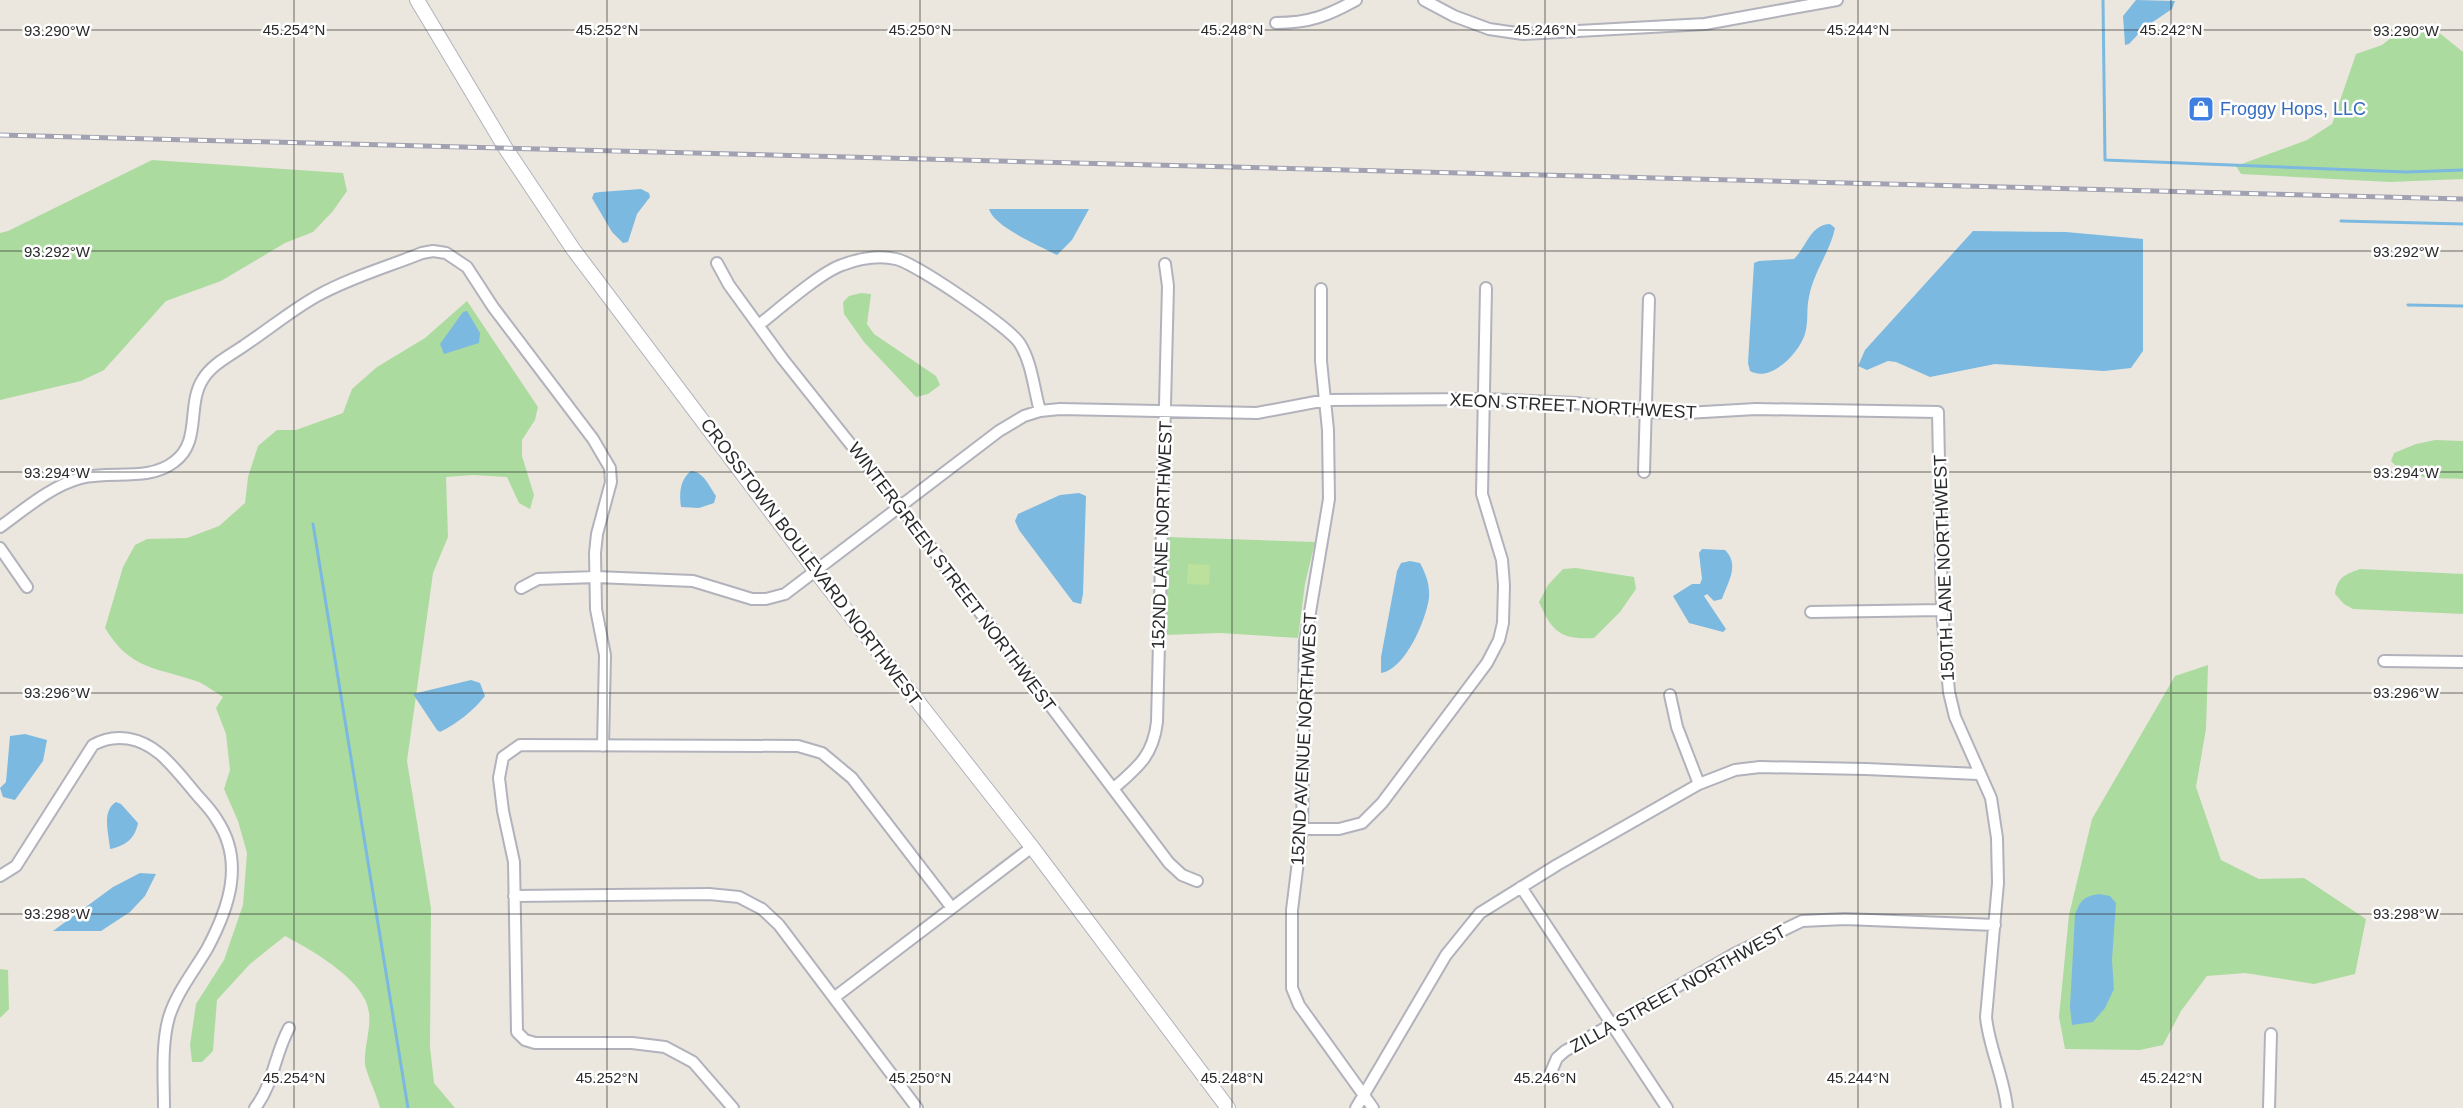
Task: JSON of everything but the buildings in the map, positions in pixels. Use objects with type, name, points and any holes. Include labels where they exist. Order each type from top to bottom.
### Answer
[{"type":"street","name":"CROSSTOWN BOULEVARD NORTHWEST","points":[[417,0],[506,149],[566,239],[1228,1108]]},
{"type":"street","points":[[1276,23],[1302,23],[1330,15],[1356,0]]},
{"type":"street","points":[[1424,0],[1454,16],[1489,29],[1523,34],[1705,24],[1837,0]]},
{"type":"street","points":[[0,527],[46,494],[81,478],[100,474],[139,474],[160,470],[174,463],[183,454],[191,437],[198,388],[212,368],[325,292],[422,253],[446,253],[467,267],[493,307],[593,439],[610,468],[611,482],[597,534],[596,609],[605,655],[603,746]]},
{"type":"street","points":[[760,324],[839,266],[878,257],[898,259],[1007,330],[1020,344],[1027,360],[1040,411]]},
{"type":"street","name":"WINTERGREEN STREET NORTHWEST","points":[[717,262],[729,285],[760,324],[782,358],[899,505],[1169,863],[1182,875],[1197,881]]},
{"type":"street","name":"152ND LANE NORTHWEST","points":[[1113,789],[1138,766],[1149,753],[1155,740],[1168,286],[1165,264]]},
{"type":"street","points":[[1302,829],[1339,829],[1362,824],[1382,803],[1487,663],[1499,640],[1503,623],[1502,560],[1482,494],[1486,288]]},
{"type":"street","name":"152ND AVENUE NORTHWEST","points":[[1321,289],[1321,361],[1328,430],[1329,500],[1305,642],[1302,829],[1292,910],[1292,988],[1299,1005],[1364,1096]]},
{"type":"street","points":[[1644,472],[1649,299]]},
{"type":"street","name":"XEON STREET NORTHWEST","points":[[520,588],[538,579],[596,577],[693,581],[740,596],[766,599],[785,594],[1009,423],[1040,411],[1078,408],[1257,413],[1326,400],[1484,399],[1576,403],[1647,412],[1686,413],[1756,409],[1938,412]]},
{"type":"street","name":"150TH LANE NORTHWEST","points":[[1938,412],[1942,610],[1949,692],[1955,717],[1978,774],[1991,798],[1998,838],[1998,883],[1986,1017],[2007,1108]]},
{"type":"street","points":[[0,548],[27,587]]},
{"type":"street","points":[[1811,612],[1942,610]]},
{"type":"street","points":[[2384,661],[2463,662]]},
{"type":"street","points":[[1670,695],[1677,727],[1699,784]]},
{"type":"street","points":[[0,876],[16,866],[93,745],[105,738],[122,737],[139,741],[158,753],[175,769],[217,819],[227,838],[232,858],[232,887],[220,924],[188,978],[170,1016],[164,1070],[164,1108]]},
{"type":"street","points":[[733,1108],[693,1062],[665,1047],[632,1043],[535,1043],[525,1040],[518,1032],[515,995],[514,862],[503,811],[499,778],[503,757],[507,752],[520,745],[798,747],[822,753],[852,778],[952,908]]},
{"type":"street","points":[[1356,1108],[1446,954],[1480,913],[1699,784],[1735,770],[1760,767],[1978,774]]},
{"type":"street","points":[[835,997],[1032,848]]},
{"type":"street","points":[[1521,887],[1667,1108]]},
{"type":"street","points":[[514,896],[709,894],[739,897],[762,909],[779,926],[835,997],[917,1108]]},
{"type":"street","name":"ZILLA STREET NORTHWEST","points":[[1551,1072],[1557,1058],[1565,1051],[1734,954],[1802,921],[1845,919],[1995,925]]},
{"type":"street","points":[[255,1108],[268,1088],[278,1048],[289,1028]]},
{"type":"street","points":[[2269,1108],[2271,1034]]},
{"type":"street","points":[[1364,1096],[1373,1108]]},
{"type":"green space","points":[[2406,26],[2437,31],[2463,52],[2463,179],[2390,182],[2241,174],[2236,166],[2307,140],[2332,124],[2356,54],[2382,45]]},
{"type":"green space","points":[[152,160],[343,173],[347,191],[333,211],[313,232],[285,243],[221,281],[166,301],[104,370],[81,381],[0,400],[0,233]]},
{"type":"green space","points":[[861,293],[871,294],[867,324],[874,334],[936,376],[940,385],[928,394],[916,397],[864,342],[844,314],[843,302],[849,296]]},
{"type":"green space","points":[[467,301],[538,407],[535,420],[522,440],[522,456],[534,495],[530,509],[519,503],[507,477],[473,475],[446,477],[448,537],[433,573],[407,761],[431,908],[430,1047],[434,1083],[455,1108],[380,1108],[365,1064],[369,1019],[366,1001],[359,989],[336,967],[285,936],[250,964],[217,1000],[213,1051],[202,1062],[192,1062],[190,1045],[196,1004],[224,960],[243,905],[247,853],[238,821],[224,789],[230,770],[226,734],[216,708],[223,697],[199,682],[146,666],[135,660],[115,642],[105,628],[123,567],[135,545],[147,539],[187,538],[219,526],[245,503],[248,477],[258,446],[277,430],[296,430],[343,413],[352,389],[377,367],[425,338]]},
{"type":"green space","points":[[2435,440],[2463,441],[2463,479],[2415,475],[2406,472],[2391,461],[2394,453],[2416,444]]},
{"type":"green space","points":[[1167,537],[1315,542],[1305,584],[1298,638],[1220,633],[1165,635]]},
{"type":"green space","points":[[1188,564],[1210,565],[1209,585],[1187,584]]},
{"type":"green space","points":[[1576,568],[1634,577],[1636,589],[1620,612],[1594,638],[1573,637],[1559,632],[1548,621],[1539,602],[1548,585],[1563,569]]},
{"type":"green space","points":[[2360,569],[2463,574],[2463,614],[2353,609],[2344,604],[2335,594],[2336,588],[2343,577]]},
{"type":"green space","points":[[2208,665],[2206,729],[2196,787],[2221,860],[2259,879],[2304,878],[2366,919],[2355,974],[2314,984],[2245,973],[2207,976],[2181,1011],[2163,1045],[2140,1050],[2065,1049],[2059,1017],[2069,915],[2092,819],[2175,676]]},
{"type":"green space","points":[[0,969],[8,970],[9,1009],[0,1018]]},
{"type":"water","points":[[2136,0],[2175,1],[2172,9],[2144,28],[2129,44],[2125,45],[2123,16]]},
{"type":"water","points":[[641,189],[649,193],[650,197],[637,214],[628,242],[623,243],[612,232],[592,198],[594,193]]},
{"type":"water","points":[[989,209],[1089,209],[1072,240],[1057,255],[999,223]]},
{"type":"water","points":[[1830,224],[1835,228],[1811,288],[1806,329],[1802,342],[1775,370],[1758,374],[1750,371],[1748,363],[1754,263],[1794,259],[1813,232],[1823,225]]},
{"type":"water","points":[[1973,231],[2066,232],[2143,239],[2143,351],[2131,368],[2104,371],[1995,364],[1930,377],[1896,362],[1888,361],[1867,370],[1858,366],[1865,350]]},
{"type":"water","points":[[467,311],[480,333],[479,343],[444,354],[440,344],[463,312]]},
{"type":"water","points":[[691,471],[706,480],[716,496],[714,503],[699,508],[681,507],[681,487],[687,474]]},
{"type":"water","points":[[1079,493],[1086,496],[1081,604],[1073,602],[1019,530],[1015,521],[1018,514],[1060,495]]},
{"type":"water","points":[[1702,549],[1725,550],[1732,562],[1731,574],[1722,599],[1714,601],[1707,594],[1704,596],[1726,629],[1723,632],[1689,623],[1673,596],[1692,584],[1700,584],[1702,579],[1699,553]]},
{"type":"water","points":[[1410,561],[1420,563],[1426,575],[1429,598],[1424,619],[1406,654],[1390,670],[1381,673],[1381,657],[1397,571],[1401,563]]},
{"type":"water","points":[[471,680],[480,683],[485,696],[465,716],[440,732],[413,694]]},
{"type":"water","points":[[25,734],[47,740],[43,761],[15,800],[3,797],[0,788],[6,782],[10,736]]},
{"type":"water","points":[[116,802],[121,804],[138,823],[128,841],[110,849],[107,817],[111,806]]},
{"type":"water","points":[[140,873],[156,874],[145,896],[130,912],[101,931],[53,931],[113,887]]},
{"type":"water","points":[[2099,894],[2110,896],[2116,903],[2112,960],[2114,989],[2105,1008],[2093,1022],[2072,1025],[2070,1007],[2075,915],[2083,900]]},
{"type":"waterway","points":[[2103,0],[2105,160],[2406,172],[2463,170]]},
{"type":"waterway","points":[[2341,221],[2463,224]]},
{"type":"waterway","points":[[2408,305],[2463,306]]},
{"type":"waterway","points":[[313,524],[408,1108]]},
{"type":"railway","points":[[0,135],[2463,199]]},
{"type":"place","name":"Froggy Hops, LLC","points":[[2201,109]]}]
